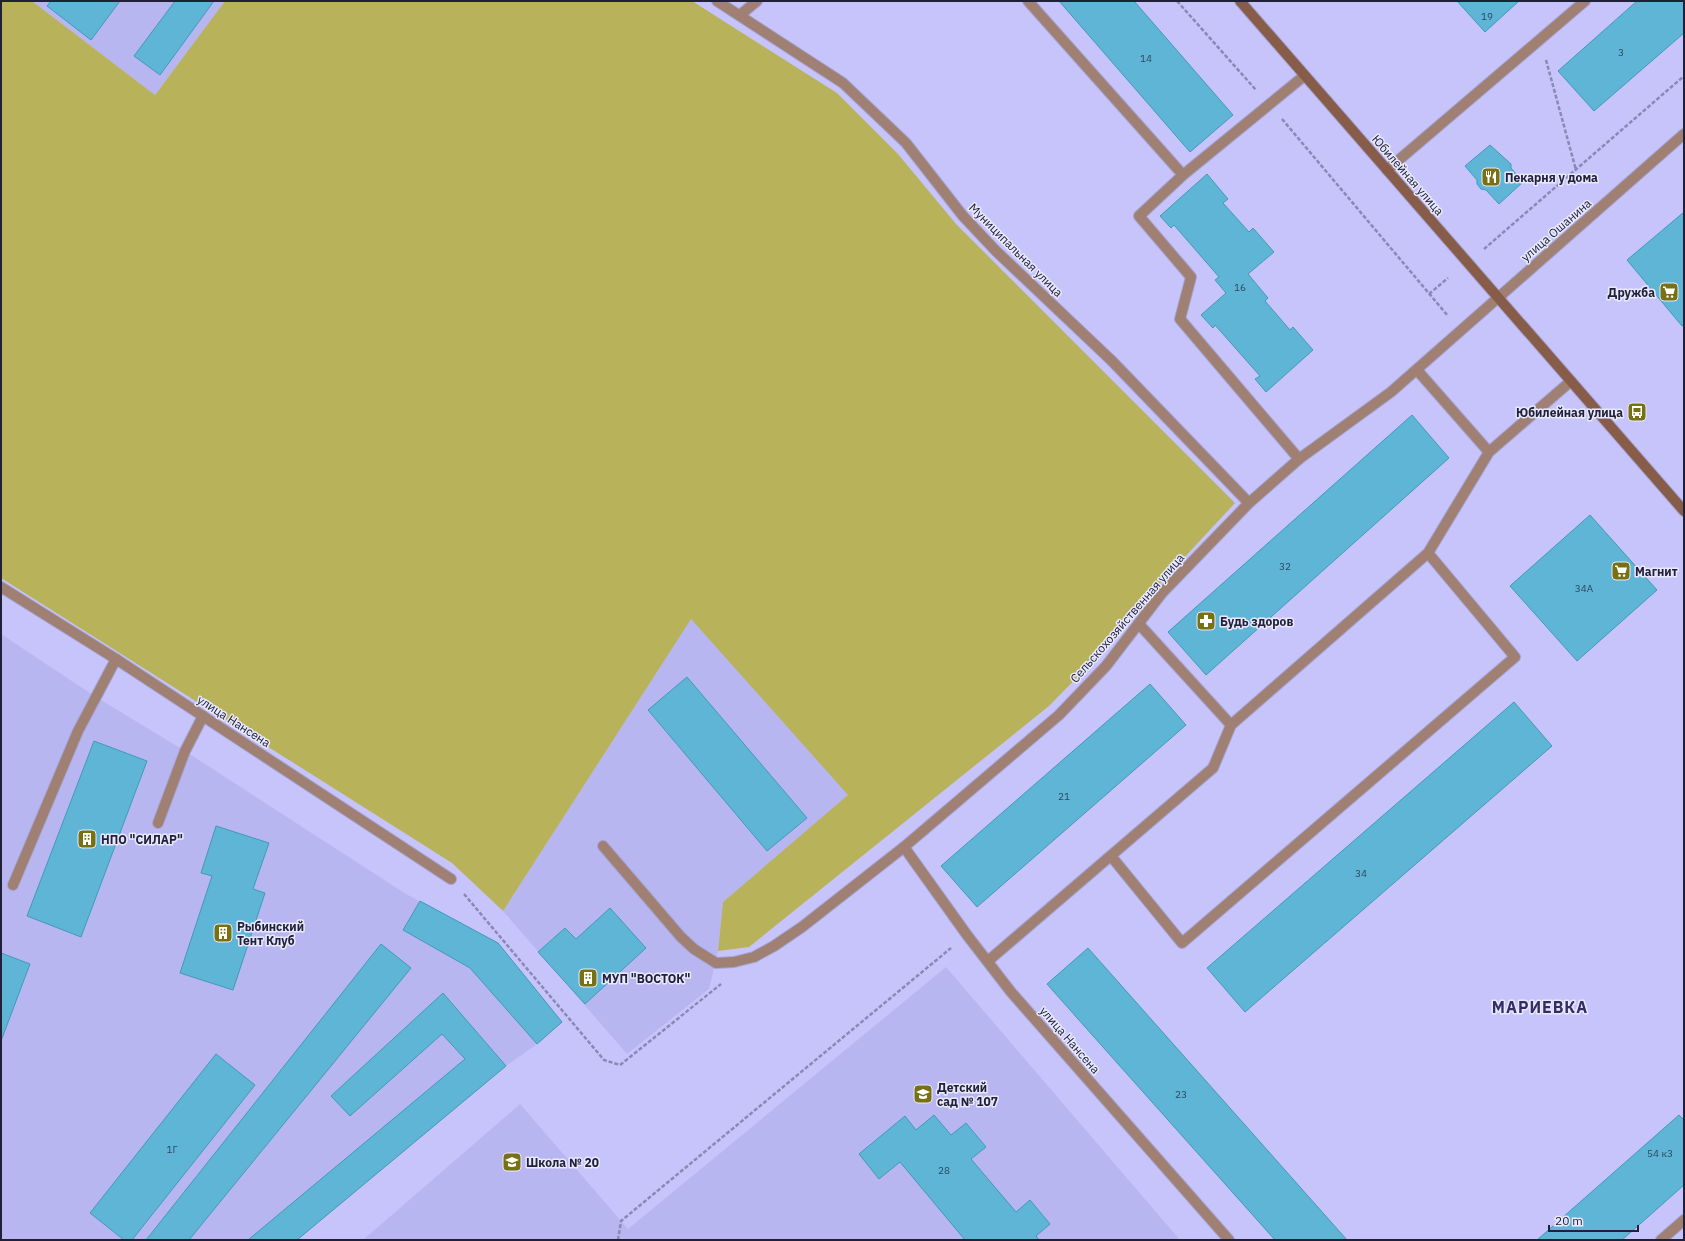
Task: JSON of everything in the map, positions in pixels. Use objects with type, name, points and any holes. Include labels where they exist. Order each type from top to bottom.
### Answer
[{"type":"street","name":"Муниципальная улица","points":[[717,1],[843,83],[906,143],[963,216],[996,251],[1112,361],[1249,503]]},
{"type":"street","points":[[740,15],[756,1]]},
{"type":"street","points":[[1028,1],[1183,175]]},
{"type":"street","name":"Юбилейная улица","points":[[1240,1],[1684,511]]},
{"type":"street","points":[[1387,170],[1585,1]]},
{"type":"street","points":[[1299,459],[1180,319],[1190,277],[1139,216],[1183,175],[1304,76]]},
{"type":"street","name":"улица Ошанина","points":[[1498,298],[1684,134]]},
{"type":"street","name":"Сельскохозяйственная улица","points":[[603,846],[681,937],[694,949],[716,963],[734,962],[754,957],[774,946],[802,927],[904,847],[1059,715],[1106,666],[1162,593],[1249,503],[1299,459],[1391,392],[1498,298]]},
{"type":"street","points":[[1417,370],[1489,452]]},
{"type":"street","points":[[988,961],[1213,768],[1231,724],[1428,553],[1489,452],[1571,381]]},
{"type":"street","points":[[1111,856],[1182,943],[1515,657],[1428,553]]},
{"type":"street","name":"улица Нансена","points":[[1,587],[116,659],[451,879]]},
{"type":"street","points":[[1139,624],[1231,724]]},
{"type":"street","points":[[13,885],[78,731],[116,659]]},
{"type":"street","points":[[158,823],[185,751],[203,716]]},
{"type":"street","name":"улица Нансена","points":[[904,847],[967,935],[1012,992],[1229,1240]]},
{"type":"street","points":[[1661,1240],[1684,1220]]},
{"type":"path","points":[[1177,1],[1269,105],[1461,331]]},
{"type":"path","points":[[1540,40],[1576,170]]},
{"type":"path","points":[[1484,248],[1684,76]]},
{"type":"path","points":[[1430,294],[1448,278]]},
{"type":"path","points":[[451,879],[604,1060],[620,1065],[723,982]]},
{"type":"path","points":[[618,1240],[621,1221],[967,935]]},
{"type":"shaded area","points":[[1,1],[32,1],[155,95],[225,1],[692,1],[837,93],[898,154],[956,224],[1235,503],[1130,616],[1098,656],[1049,706],[749,947],[718,951],[723,902],[848,795],[691,619],[503,911],[452,863],[1,578]]},
{"type":"shaded area","points":[[32,1],[225,1],[155,95]]},
{"type":"shaded area","points":[[691,618],[849,795],[723,902],[718,951],[709,989],[627,1054],[503,911]]},
{"type":"shaded area","points":[[1,634],[96,697],[185,751],[406,894],[498,943],[562,1022],[537,1044],[506,1066],[297,1240],[1,1240]]},
{"type":"shaded area","name":"Детский сад № 107","points":[[946,967],[1180,1240],[363,1240],[520,1104],[628,1229]]},
{"type":"building","points":[[51,1],[120,1],[91,40],[47,6]]},
{"type":"building","points":[[175,1],[214,1],[160,75],[134,56]]},
{"type":"building","points":[[1059,1],[1134,1],[1233,115],[1190,152]]},
{"type":"building","points":[[1457,1],[1519,1],[1485,32]]},
{"type":"building","points":[[1637,1],[1684,1],[1684,33],[1594,111],[1558,71]]},
{"type":"building","points":[[1490,145],[1511,164],[1511,168],[1523,182],[1499,204],[1486,190],[1481,189],[1477,184],[1477,180],[1465,166]]},
{"type":"building","points":[[1207,174],[1228,199],[1223,203],[1249,232],[1253,228],[1274,252],[1248,274],[1268,298],[1265,301],[1290,330],[1293,327],[1313,350],[1266,392],[1255,379],[1260,376],[1215,325],[1213,328],[1201,315],[1226,293],[1215,280],[1219,277],[1174,225],[1171,228],[1160,216]]},
{"type":"building","name":"Дружба","points":[[1684,212],[1684,325],[1682,326],[1627,260]]},
{"type":"building","points":[[1412,415],[1449,458],[1206,675],[1168,632]]},
{"type":"building","points":[[1590,515],[1657,590],[1577,661],[1510,586]]},
{"type":"building","points":[[687,677],[807,818],[767,851],[648,710]]},
{"type":"building","points":[[1150,684],[1186,725],[977,907],[941,866]]},
{"type":"building","points":[[1514,702],[1552,746],[1245,1012],[1207,968]]},
{"type":"building","name":"НПО \"СИЛАР\"","points":[[94,741],[147,761],[81,937],[27,916]]},
{"type":"building","name":"Рыбинский Тент Клуб","points":[[216,826],[269,843],[253,889],[265,893],[233,990],[180,973],[212,876],[201,873]]},
{"type":"building","points":[[420,901],[498,943],[562,1022],[537,1044],[470,968],[403,930]]},
{"type":"building","name":"МУП \"ВОСТОК\"","points":[[610,908],[646,948],[585,1004],[538,952],[565,928],[576,939]]},
{"type":"building","points":[[381,944],[411,968],[189,1240],[146,1240]]},
{"type":"building","points":[[1088,948],[1347,1240],[1275,1240],[1086,1028],[1047,984]]},
{"type":"building","points":[[1,953],[30,964],[1,1041]]},
{"type":"building","points":[[443,993],[506,1066],[297,1240],[248,1240],[465,1059],[442,1034],[350,1116],[331,1096]]},
{"type":"building","points":[[216,1054],[255,1085],[132,1240],[124,1240],[90,1213]]},
{"type":"building","points":[[934,1115],[951,1135],[966,1123],[986,1147],[971,1159],[1016,1212],[1030,1200],[1050,1224],[1036,1236],[1039,1240],[965,1240],[900,1162],[879,1179],[859,1154],[905,1116],[916,1130]]},
{"type":"building","points":[[1679,1115],[1684,1120],[1684,1185],[1622,1240],[1537,1240]]},
{"type":"place","name":"Пекарня у дома","points":[[1491,177]]},
{"type":"place","name":"Дружба","points":[[1669,292]]},
{"type":"place","name":"Юбилейная улица","points":[[1637,412]]},
{"type":"place","name":"Магнит","points":[[1621,571]]},
{"type":"place","name":"Будь здоров","points":[[1206,621]]},
{"type":"place","name":"НПО \"СИЛАР\"","points":[[87,839]]},
{"type":"place","name":"Рыбинский Тент Клуб","points":[[223,933]]},
{"type":"place","name":"МУП \"ВОСТОК\"","points":[[588,978]]},
{"type":"place","name":"Детский сад № 107","points":[[923,1094]]},
{"type":"place","name":"Школа № 20","points":[[512,1162]]},
{"type":"district","name":"МАРИЕВКА","points":[[1540,1007]]}]
